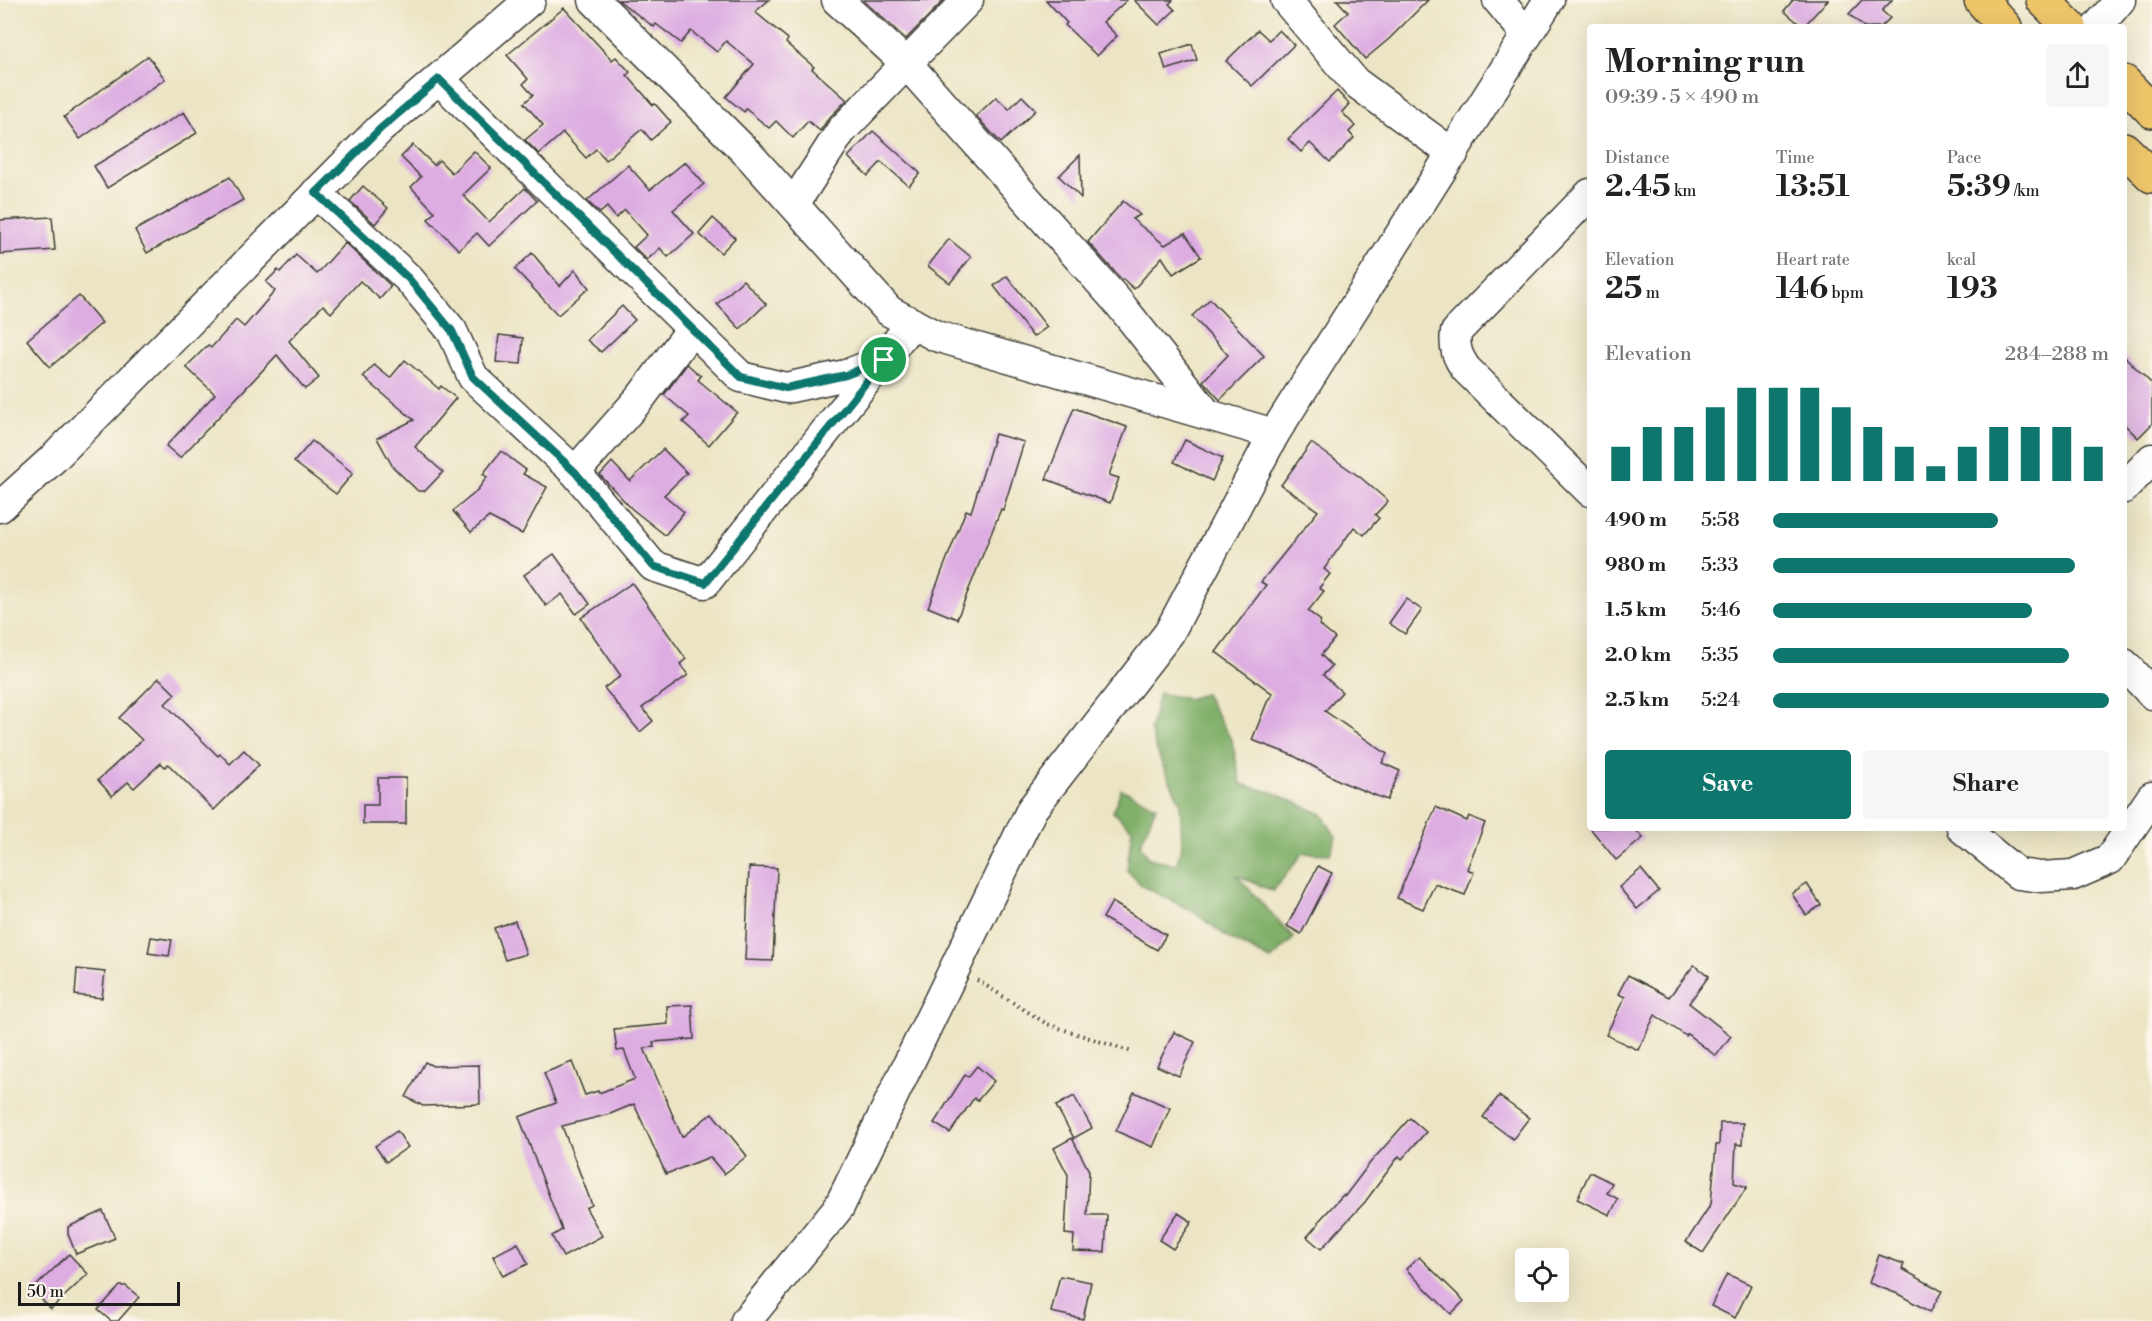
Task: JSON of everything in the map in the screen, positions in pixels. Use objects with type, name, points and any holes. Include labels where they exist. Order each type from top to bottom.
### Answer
[{"type":"highway","points":[[1981,0],[2002,24]]},
{"type":"highway","points":[[2043,0],[2067,24]]},
{"type":"highway","points":[[2127,85],[2152,111]]},
{"type":"highway","points":[[2127,152],[2152,176]]},
{"type":"street","points":[[0,507],[54,458],[380,129],[530,0]]},
{"type":"street","points":[[594,0],[750,156],[889,311],[936,336],[1274,434]]},
{"type":"street","points":[[837,0],[907,64],[1118,302],[1206,414]]},
{"type":"street","points":[[794,204],[841,131],[968,0]]},
{"type":"street","points":[[1286,0],[1355,82],[1453,154]]},
{"type":"street","points":[[1498,0],[1527,35]]},
{"type":"street","points":[[746,1321],[839,1207],[1032,809],[1169,633],[1274,434],[1549,0]]},
{"type":"street","points":[[2100,24],[2120,0]]},
{"type":"street","points":[[439,79],[741,377],[786,388],[846,375],[884,360]]},
{"type":"street","points":[[316,193],[409,279],[452,331],[473,377],[575,472],[653,566],[705,583],[912,323]]},
{"type":"street","points":[[1587,197],[1456,332],[1454,343],[1456,354],[1466,369],[1587,488]]},
{"type":"street","points":[[575,472],[641,397],[692,329]]},
{"type":"street","points":[[2127,485],[2152,459]]},
{"type":"street","points":[[2127,667],[2152,694]]},
{"type":"street","points":[[1966,831],[2018,874],[2041,877],[2073,875],[2110,859],[2152,797]]},
{"type":"path","points":[[956,967],[1047,1024],[1132,1052]]},
{"type":"green space","points":[[1159,693],[1188,699],[1205,694],[1232,741],[1241,784],[1274,793],[1322,814],[1336,837],[1330,854],[1303,853],[1273,891],[1236,875],[1294,938],[1271,960],[1229,938],[1192,911],[1142,886],[1127,870],[1132,829],[1113,812],[1121,789],[1156,806],[1140,845],[1149,858],[1176,865],[1182,846],[1180,802],[1150,731]]},
{"type":"building","points":[[618,0],[769,0],[755,12],[788,39],[786,43],[847,100],[828,119],[820,131],[808,121],[793,138],[776,121],[769,128],[746,109],[744,112],[726,97],[754,64],[726,41],[717,52],[691,31],[681,43],[656,24],[654,27]]},
{"type":"building","points":[[863,0],[944,0],[906,39]]},
{"type":"building","points":[[1046,0],[1127,0],[1103,22],[1117,36],[1097,56],[1065,25],[1067,23]]},
{"type":"building","points":[[1134,0],[1173,0],[1169,4],[1175,10],[1159,25]]},
{"type":"building","points":[[1337,0],[1428,0],[1389,39],[1365,59],[1335,24],[1348,12]]},
{"type":"building","points":[[1793,0],[1828,0],[1806,24],[1799,24],[1784,11]]},
{"type":"building","points":[[1862,0],[1892,0],[1882,11],[1890,18],[1884,24],[1861,24],[1849,14]]},
{"type":"building","points":[[564,8],[612,60],[616,57],[630,72],[627,75],[671,122],[651,140],[642,129],[606,160],[596,149],[586,158],[563,133],[539,154],[525,140],[543,125],[524,103],[533,95],[523,84],[528,79],[507,55]]},
{"type":"building","points":[[1258,30],[1269,40],[1279,30],[1294,45],[1252,86],[1226,61]]},
{"type":"building","points":[[1192,44],[1197,60],[1166,70],[1161,54]]},
{"type":"building","points":[[148,56],[165,79],[80,139],[64,117]]},
{"type":"building","points":[[1337,91],[1349,104],[1342,112],[1355,126],[1349,132],[1354,138],[1330,162],[1310,143],[1301,152],[1288,139]]},
{"type":"building","points":[[1022,96],[1036,110],[1001,143],[976,116],[996,97],[1009,109]]},
{"type":"building","points":[[184,112],[197,133],[107,188],[94,166]]},
{"type":"building","points":[[873,131],[920,173],[909,186],[881,162],[868,176],[848,157]]},
{"type":"building","points":[[413,145],[434,165],[439,160],[452,173],[474,151],[491,168],[463,195],[489,222],[525,188],[537,201],[489,246],[477,233],[459,250],[428,219],[435,212],[411,187],[421,177],[401,157]]},
{"type":"building","points":[[1080,155],[1081,198],[1059,176]]},
{"type":"building","points":[[685,162],[704,184],[673,210],[694,234],[668,257],[660,248],[647,260],[634,247],[647,235],[625,210],[616,218],[607,207],[600,213],[587,201],[628,165],[650,190]]},
{"type":"building","points":[[230,177],[243,200],[147,253],[135,230]]},
{"type":"building","points":[[363,186],[388,208],[375,224],[350,201]]},
{"type":"building","points":[[1123,201],[1140,215],[1132,219],[1165,245],[1185,233],[1201,257],[1173,274],[1162,257],[1134,289],[1122,280],[1088,242]]},
{"type":"building","points":[[52,217],[55,250],[0,254],[0,220]]},
{"type":"building","points":[[713,218],[735,238],[721,253],[699,234]]},
{"type":"building","points":[[949,239],[971,257],[950,283],[928,266]]},
{"type":"building","points":[[345,243],[391,286],[380,299],[360,281],[331,313],[323,305],[289,341],[319,378],[305,389],[277,355],[180,458],[166,446],[215,394],[186,367],[208,345],[211,348],[236,320],[244,327],[275,291],[266,282],[278,270],[280,272],[296,255],[317,274]]},
{"type":"building","points":[[532,253],[560,286],[575,270],[589,288],[558,315],[515,269]]},
{"type":"building","points":[[1007,276],[1047,327],[1033,337],[994,286]]},
{"type":"building","points":[[743,280],[766,304],[740,329],[717,304]]},
{"type":"building","points":[[79,296],[102,323],[50,367],[27,340]]},
{"type":"building","points":[[1210,299],[1264,356],[1220,400],[1203,381],[1228,355],[1192,316]]},
{"type":"building","points":[[622,306],[635,320],[601,352],[587,340]]},
{"type":"building","points":[[499,335],[523,338],[521,364],[496,362]]},
{"type":"building","points":[[2127,359],[2152,384],[2152,424],[2138,438],[2127,427]]},
{"type":"building","points":[[405,360],[439,389],[441,386],[456,398],[415,447],[443,472],[425,491],[418,491],[393,467],[377,438],[414,420],[363,377],[374,365],[390,378]]},
{"type":"building","points":[[687,364],[701,376],[698,380],[737,412],[709,445],[683,422],[689,416],[664,395]]},
{"type":"building","points":[[1074,408],[1127,427],[1109,475],[1119,478],[1110,503],[1046,479]]},
{"type":"building","points":[[995,434],[1024,442],[1003,510],[1001,509],[957,619],[928,607],[966,510],[971,512]]},
{"type":"building","points":[[1185,440],[1223,458],[1212,481],[1174,462]]},
{"type":"building","points":[[312,441],[353,473],[336,494],[294,462]]},
{"type":"building","points":[[1311,443],[1360,477],[1388,501],[1375,515],[1379,518],[1364,535],[1354,527],[1324,569],[1330,574],[1319,588],[1324,591],[1308,611],[1321,621],[1319,625],[1335,638],[1321,655],[1332,666],[1323,675],[1342,692],[1325,711],[1387,754],[1382,763],[1400,771],[1387,800],[1342,782],[1292,755],[1252,740],[1268,700],[1273,694],[1216,652],[1266,585],[1261,582],[1318,511],[1281,485]]},
{"type":"building","points":[[663,449],[687,473],[664,495],[684,512],[665,535],[632,509],[600,475],[612,462],[630,481]]},
{"type":"building","points":[[501,451],[526,470],[523,474],[547,487],[522,534],[489,517],[471,532],[453,511],[476,492],[487,477],[483,474]]},
{"type":"building","points":[[554,554],[590,604],[576,614],[562,594],[546,606],[524,575]]},
{"type":"building","points":[[632,583],[686,659],[680,664],[688,675],[642,708],[653,721],[640,732],[604,688],[621,676],[581,618]]},
{"type":"building","points":[[1406,599],[1422,610],[1405,634],[1389,623]]},
{"type":"building","points":[[159,678],[175,694],[165,704],[218,756],[220,754],[230,764],[244,750],[259,765],[214,810],[168,764],[165,767],[161,763],[134,788],[128,782],[112,796],[98,780],[142,740],[119,718]]},
{"type":"building","points":[[378,778],[406,778],[406,824],[363,824],[363,805],[378,805]]},
{"type":"building","points":[[1436,807],[1467,821],[1469,816],[1485,823],[1467,869],[1474,872],[1465,895],[1435,884],[1423,909],[1397,898]]},
{"type":"building","points":[[1592,831],[1637,831],[1643,838],[1616,860]]},
{"type":"building","points":[[1318,866],[1332,873],[1301,934],[1287,926]]},
{"type":"building","points":[[749,867],[777,868],[773,961],[745,960]]},
{"type":"building","points":[[1641,869],[1659,891],[1637,909],[1619,887]]},
{"type":"building","points":[[1807,884],[1821,905],[1806,915],[1792,894]]},
{"type":"building","points":[[1112,902],[1166,935],[1157,950],[1103,918]]},
{"type":"building","points":[[515,921],[526,954],[505,960],[494,928]]},
{"type":"building","points":[[151,937],[172,940],[169,956],[148,953]]},
{"type":"building","points":[[1694,965],[1709,976],[1689,1003],[1731,1036],[1716,1056],[1687,1034],[1686,1036],[1655,1015],[1638,1050],[1606,1035],[1625,997],[1618,994],[1628,975],[1669,997]]},
{"type":"building","points":[[77,969],[105,972],[102,998],[75,995]]},
{"type":"building","points":[[692,1005],[694,1039],[653,1042],[654,1047],[644,1048],[682,1137],[712,1113],[747,1156],[724,1174],[710,1157],[666,1174],[634,1104],[610,1114],[562,1126],[592,1205],[586,1208],[602,1236],[563,1257],[552,1236],[562,1230],[519,1117],[556,1103],[544,1073],[572,1062],[585,1095],[598,1091],[599,1093],[635,1079],[624,1050],[617,1051],[614,1029],[668,1024],[667,1006]]},
{"type":"building","points":[[1174,1032],[1195,1042],[1179,1076],[1157,1066]]},
{"type":"building","points":[[425,1062],[433,1066],[479,1065],[480,1104],[423,1106],[406,1097]]},
{"type":"building","points":[[977,1066],[994,1081],[977,1101],[974,1098],[950,1133],[934,1123],[965,1075],[968,1077]]},
{"type":"building","points":[[1134,1092],[1170,1108],[1153,1147],[1116,1131]]},
{"type":"building","points":[[1074,1096],[1092,1128],[1074,1138],[1056,1106]]},
{"type":"building","points":[[1499,1096],[1529,1118],[1513,1139],[1483,1117]]},
{"type":"building","points":[[1410,1118],[1426,1132],[1402,1159],[1399,1156],[1365,1202],[1321,1249],[1307,1237],[1343,1195],[1345,1196],[1370,1163]]},
{"type":"building","points":[[1720,1123],[1743,1123],[1742,1145],[1736,1144],[1734,1183],[1747,1187],[1703,1253],[1686,1242],[1711,1204]]},
{"type":"building","points":[[397,1131],[408,1147],[386,1162],[375,1146]]},
{"type":"building","points":[[1072,1138],[1089,1171],[1087,1215],[1107,1215],[1105,1252],[1073,1251],[1074,1235],[1065,1234],[1068,1175],[1054,1148]]},
{"type":"building","points":[[1590,1172],[1612,1183],[1607,1193],[1618,1199],[1610,1215],[1577,1199]]},
{"type":"building","points":[[103,1211],[115,1238],[76,1254],[68,1234],[68,1227]]},
{"type":"building","points":[[1178,1213],[1192,1222],[1173,1249],[1159,1240]]},
{"type":"building","points":[[518,1243],[528,1264],[503,1276],[493,1256]]},
{"type":"building","points":[[69,1254],[88,1274],[51,1309],[32,1290]]},
{"type":"building","points":[[1879,1255],[1904,1264],[1902,1269],[1942,1291],[1930,1312],[1898,1294],[1869,1283]]},
{"type":"building","points":[[1419,1257],[1464,1301],[1451,1314],[1406,1269]]},
{"type":"building","points":[[1727,1274],[1751,1285],[1735,1318],[1711,1306]]},
{"type":"building","points":[[1060,1276],[1091,1282],[1083,1319],[1051,1312]]},
{"type":"building","points":[[120,1286],[126,1286],[139,1297],[118,1321],[111,1321],[98,1310]]},
{"type":"route","points":[[439,79],[741,377],[786,388],[846,375],[884,360],[705,583],[653,566],[575,472],[473,377],[452,331],[409,279],[316,193],[380,129],[439,79]]}]
